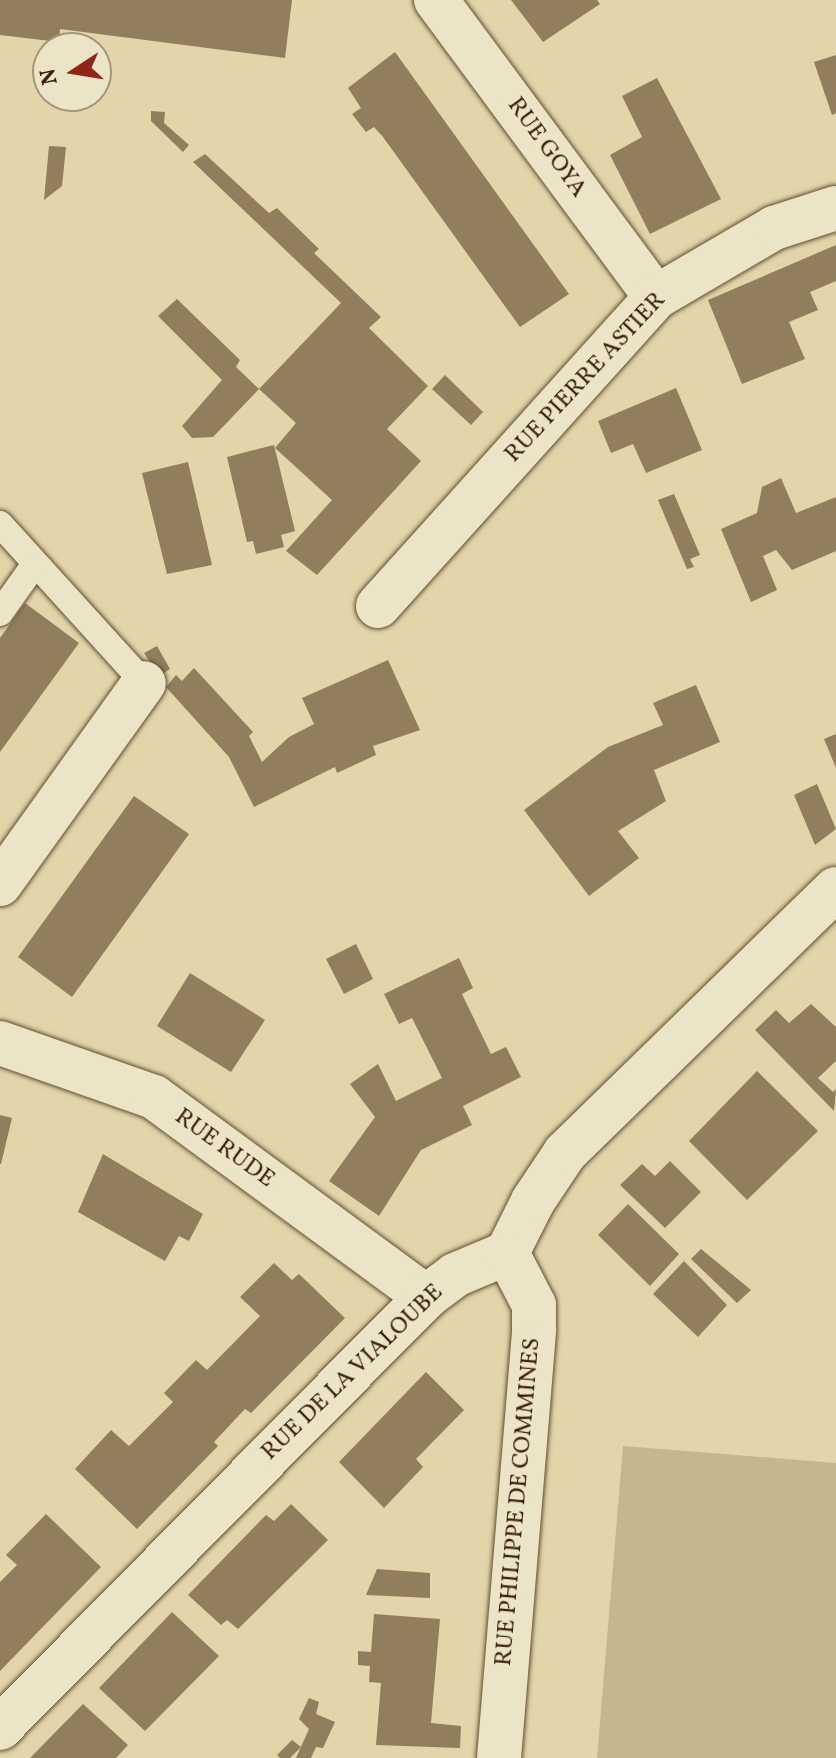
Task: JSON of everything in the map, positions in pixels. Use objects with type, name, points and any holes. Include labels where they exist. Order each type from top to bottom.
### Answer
[{"type":"street","name":"RUE GOYA","points":[[436,0],[656,297]]},
{"type":"street","name":"RUE PIERRE ASTIER","points":[[378,606],[656,297],[774,228],[836,208]]},
{"type":"street","points":[[0,884],[144,683]]},
{"type":"street","points":[[507,1253],[533,1201],[565,1153],[836,889]]},
{"type":"street","name":"RUE RUDE","points":[[0,1043],[154,1097],[426,1297]]},
{"type":"street","name":"RUE DE LA VIALOUBE","points":[[0,1728],[426,1297],[455,1275],[507,1253]]},
{"type":"street","name":"RUE PHILIPPE DE COMMINES","points":[[499,1758],[534,1329],[534,1305],[507,1253]]},
{"type":"lane","points":[[0,524],[144,683]]},
{"type":"lane","points":[[0,613],[35,564]]},
{"type":"shaded area","points":[[623,1446],[836,1463],[836,1758],[597,1758]]},
{"type":"building","points":[[0,0],[292,0],[285,58],[112,36],[112,32],[60,29],[60,32],[32,32],[32,39],[0,35]]},
{"type":"building","points":[[511,0],[597,0],[600,4],[543,42]]},
{"type":"building","points":[[395,52],[569,294],[520,327],[383,137],[374,127],[366,132],[352,114],[361,108],[348,88]]},
{"type":"building","points":[[836,55],[836,113],[832,115],[814,62]]},
{"type":"building","points":[[657,78],[721,199],[650,234],[610,155],[642,137],[622,96]]},
{"type":"building","points":[[151,111],[165,112],[164,123],[189,145],[183,152],[151,121]]},
{"type":"building","points":[[49,146],[66,147],[62,186],[44,200]]},
{"type":"building","points":[[205,154],[269,213],[277,208],[319,249],[314,253],[381,317],[369,328],[428,386],[387,429],[421,461],[317,575],[286,551],[332,500],[275,448],[296,423],[259,389],[341,303],[193,162]]},
{"type":"building","points":[[836,245],[836,281],[810,292],[818,310],[789,322],[805,359],[742,384],[708,300]]},
{"type":"building","points":[[177,299],[240,360],[236,367],[259,389],[213,437],[192,438],[182,426],[222,380],[158,316]]},
{"type":"building","points":[[445,375],[483,412],[471,425],[432,389]]},
{"type":"building","points":[[676,388],[702,450],[646,473],[633,444],[611,453],[598,421]]},
{"type":"building","points":[[274,445],[295,531],[281,535],[284,547],[256,554],[253,541],[247,542],[227,457]]},
{"type":"building","points":[[188,462],[212,565],[167,574],[142,473]]},
{"type":"building","points":[[781,478],[796,513],[836,497],[836,551],[792,570],[776,550],[763,556],[777,590],[751,602],[721,529],[757,513],[762,487]]},
{"type":"building","points":[[674,494],[700,555],[690,559],[694,567],[687,569],[658,500]]},
{"type":"building","points":[[25,603],[79,643],[0,752],[0,638]]},
{"type":"building","points":[[157,646],[170,669],[159,676],[144,653]]},
{"type":"building","points":[[388,660],[420,730],[373,746],[376,755],[337,773],[335,767],[254,807],[229,757],[166,687],[176,675],[182,681],[194,668],[253,732],[249,736],[262,762],[289,737],[314,724],[302,698]]},
{"type":"building","points":[[696,685],[720,742],[654,770],[666,801],[618,831],[639,858],[589,896],[524,810],[608,747],[663,725],[653,703]]},
{"type":"building","points":[[836,734],[836,768],[824,739]]},
{"type":"building","points":[[817,784],[836,829],[815,845],[794,795]]},
{"type":"building","points":[[134,796],[189,834],[72,997],[18,957]]},
{"type":"building","points":[[356,944],[373,979],[344,994],[326,959]]},
{"type":"building","points":[[459,958],[473,988],[462,994],[491,1054],[506,1047],[521,1077],[463,1106],[472,1125],[421,1150],[379,1216],[329,1181],[375,1117],[350,1084],[378,1064],[396,1101],[442,1078],[412,1018],[399,1024],[384,994]]},
{"type":"building","points":[[190,973],[265,1020],[231,1072],[157,1026]]},
{"type":"building","points":[[811,1004],[836,1027],[836,1061],[818,1078],[833,1092],[836,1089],[834,1111],[755,1030],[776,1010],[789,1023]]},
{"type":"building","points":[[757,1071],[818,1131],[747,1200],[689,1141]]},
{"type":"building","points":[[0,1115],[12,1118],[1,1164],[0,1164]]},
{"type":"building","points":[[103,1154],[203,1214],[189,1241],[179,1236],[165,1261],[78,1212]]},
{"type":"building","points":[[670,1161],[701,1192],[665,1228],[620,1185],[642,1164],[655,1176]]},
{"type":"building","points":[[628,1204],[679,1254],[650,1286],[598,1235]]},
{"type":"building","points":[[701,1249],[751,1290],[737,1303],[691,1259]]},
{"type":"building","points":[[684,1261],[727,1305],[698,1337],[653,1294]]},
{"type":"building","points":[[274,1263],[292,1280],[299,1274],[345,1318],[251,1413],[245,1409],[214,1442],[218,1446],[137,1529],[75,1469],[111,1430],[129,1446],[173,1402],[164,1393],[196,1360],[207,1370],[260,1316],[240,1297]]},
{"type":"building","points":[[426,1372],[464,1410],[416,1459],[423,1467],[384,1508],[339,1462]]},
{"type":"building","points":[[291,1504],[328,1540],[238,1629],[227,1620],[221,1625],[188,1595],[266,1515],[274,1521]]},
{"type":"building","points":[[46,1514],[101,1567],[0,1671],[0,1582],[17,1565],[6,1555]]},
{"type":"building","points":[[377,1569],[430,1573],[430,1598],[366,1595]]},
{"type":"building","points":[[172,1612],[219,1656],[145,1731],[99,1688]]},
{"type":"building","points":[[374,1614],[440,1619],[431,1723],[461,1726],[460,1748],[376,1745],[381,1683],[369,1682],[370,1666],[358,1665],[358,1651],[371,1652]]},
{"type":"building","points":[[309,1698],[319,1702],[316,1714],[335,1722],[323,1748],[316,1747],[311,1758],[296,1758],[309,1729],[299,1719]]},
{"type":"building","points":[[83,1704],[128,1745],[116,1758],[30,1758]]},
{"type":"building","points":[[292,1740],[301,1747],[290,1758],[280,1758],[277,1755]]}]
